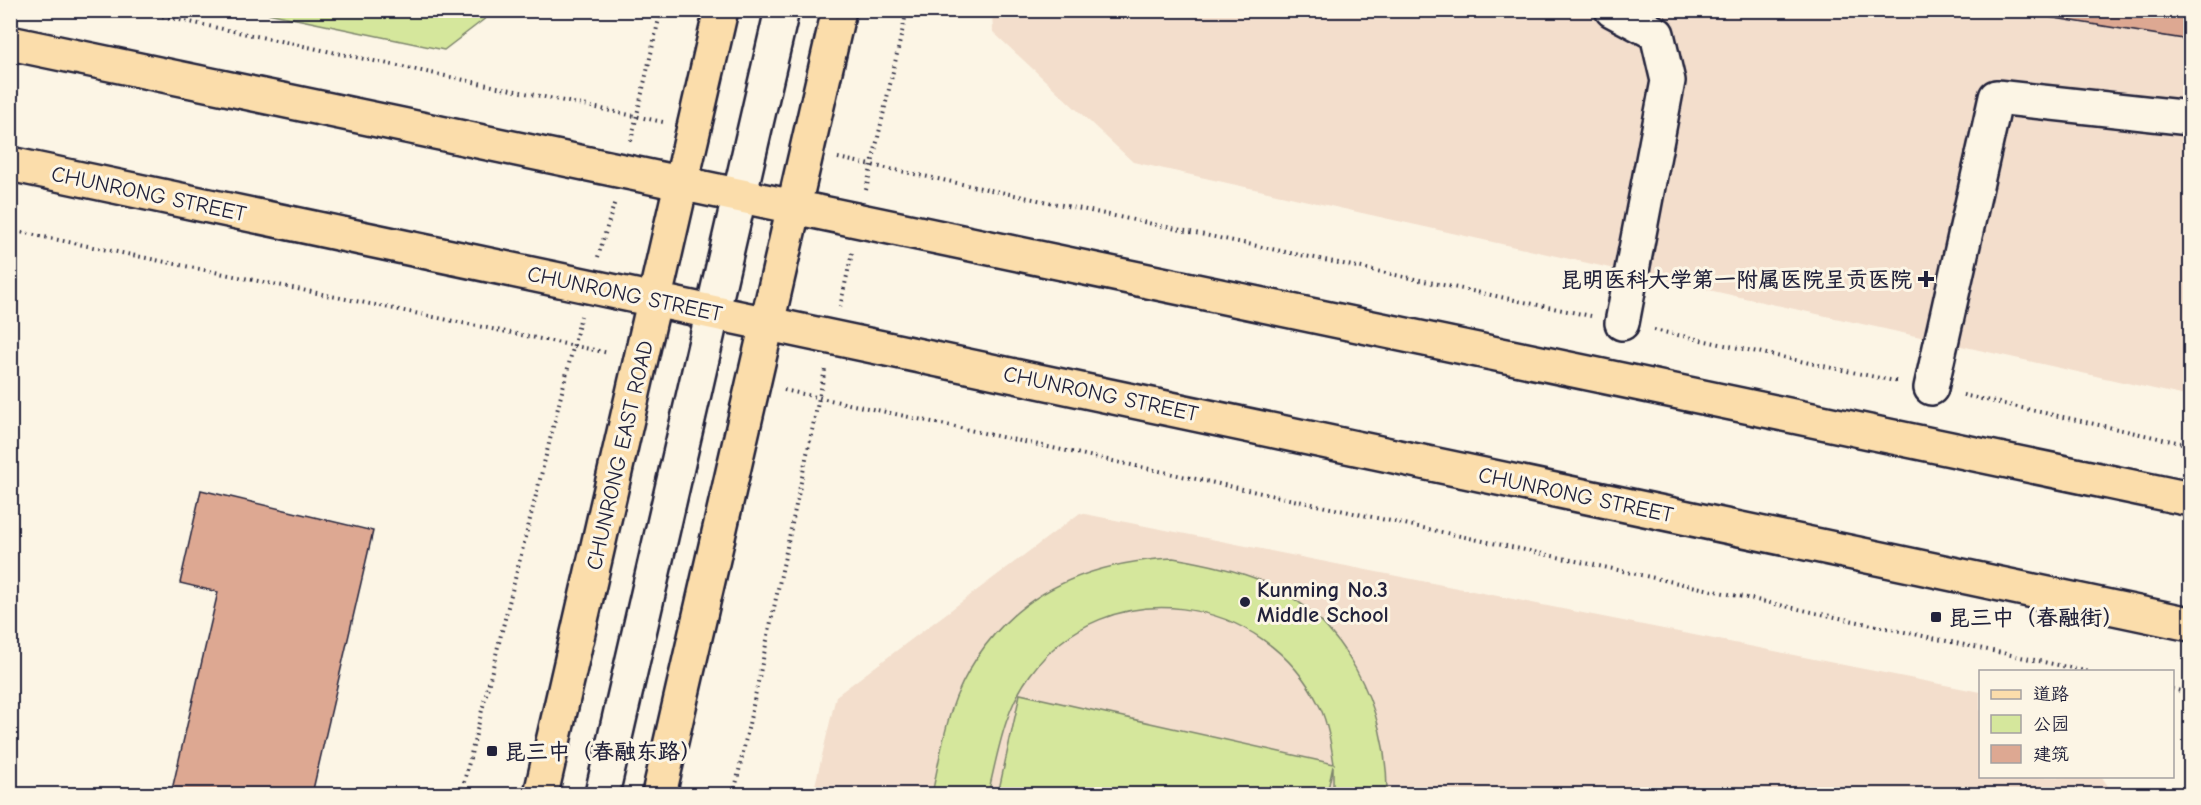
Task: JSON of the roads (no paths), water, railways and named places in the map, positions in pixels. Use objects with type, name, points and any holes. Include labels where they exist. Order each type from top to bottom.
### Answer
[{"type":"main road","name":"CHUNRONG EAST ROAD","points":[[541,795],[721,10]]},
{"type":"main road","points":[[659,795],[838,10]]},
{"type":"main road","points":[[10,43],[2190,499]]},
{"type":"main road","name":"CHUNRONG STREET","points":[[10,164],[2190,624]]},
{"type":"lane","points":[[602,795],[782,10]]},
{"type":"lane","points":[[1612,10],[1657,34],[1668,81],[1622,323]]},
{"type":"lane","points":[[1931,388],[1996,97],[2190,118]]},
{"type":"place","name":"昆明医科大学第一附属医院呈贡医院","points":[[1926,279]]},
{"type":"place","name":"Kunming No.3 Middle School","points":[[1245,602]]},
{"type":"place","name":"昆三中（春融街）","points":[[1936,617]]},
{"type":"place","name":"昆三中（春融东路）","points":[[492,751]]}]
